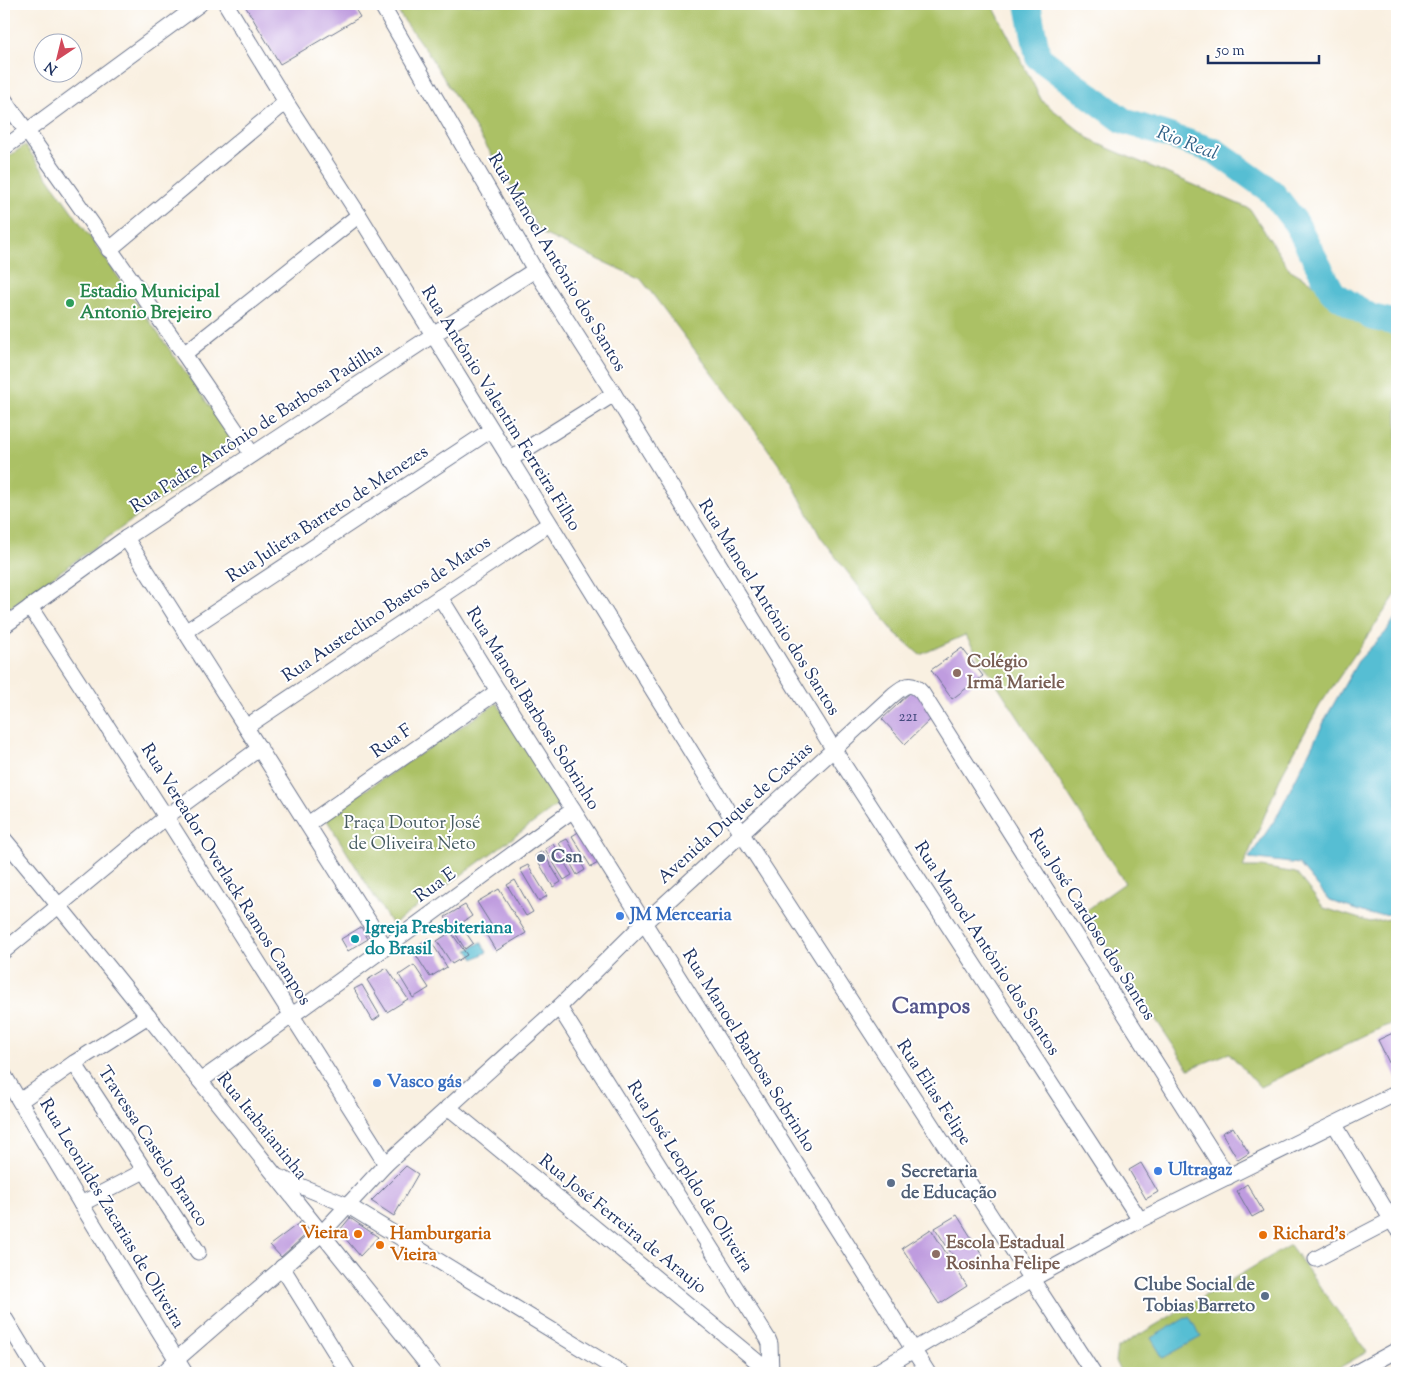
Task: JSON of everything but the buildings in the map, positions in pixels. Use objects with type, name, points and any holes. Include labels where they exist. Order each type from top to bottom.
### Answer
[{"type":"street","points":[[4,148],[200,4]]},
{"type":"street","name":"Rua Antônio Valentim Ferreira Filho","points":[[226,4],[742,834]]},
{"type":"street","name":"Rua Manoel Antônio dos Santos","points":[[381,4],[535,270],[834,750],[1140,1220]]},
{"type":"street","points":[[4,99],[184,354],[252,454]]},
{"type":"street","points":[[110,250],[286,102]]},
{"type":"street","points":[[184,354],[359,216]]},
{"type":"street","name":"Rua Padre Antônio de Barbosa Padilha","points":[[4,626],[126,538],[433,335],[535,270]]},
{"type":"street","points":[[509,460],[614,394]]},
{"type":"street","name":"Rua Julieta Barreto de Menezes","points":[[185,632],[491,430]]},
{"type":"street","name":"Rua Austeclino Bastos de Matos","points":[[246,727],[549,524]]},
{"type":"street","points":[[126,538],[385,947]]},
{"type":"street","name":"Rua Manoel Barbosa Sobrinho","points":[[440,597],[928,1373]]},
{"type":"street","name":"Rua Vereador Overlack Ramos Campos","points":[[30,606],[166,816],[386,1164]]},
{"type":"street","name":"Avenida Duque de Caxias","points":[[163,1373],[321,1234],[386,1164],[559,1007],[644,923],[893,695],[903,687],[914,686],[922,693]]},
{"type":"street","name":"Rua F","points":[[308,824],[498,691]]},
{"type":"street","name":"Rua José Cardoso dos Santos","points":[[922,693],[1228,1177]]},
{"type":"street","points":[[7,944],[59,905],[166,816],[260,748]]},
{"type":"street","name":"Rua E","points":[[200,1081],[573,810]]},
{"type":"street","name":"Rua Elias Felipe","points":[[742,834],[1093,1373]]},
{"type":"street","name":"Rua Itabaianinha","points":[[4,839],[434,1373]]},
{"type":"street","name":"Rua José Leopldo de Oliveira","points":[[559,1007],[768,1339],[770,1344],[771,1373]]},
{"type":"street","points":[[20,1101],[74,1063],[148,1016]]},
{"type":"street","name":"Travessa Castelo Branco","points":[[74,1063],[198,1252]]},
{"type":"street","name":"Rua Leonildes Zacarias de Oliveira","points":[[4,1075],[185,1373]]},
{"type":"street","points":[[875,1373],[1032,1279],[1140,1220],[1397,1093]]},
{"type":"street","name":"Rua José Ferreira de Araujo","points":[[448,1107],[771,1373]]},
{"type":"street","points":[[1316,1259],[1395,1222],[1335,1124]]},
{"type":"street","points":[[81,1204],[144,1171]]},
{"type":"street","points":[[276,1176],[348,1205],[622,1373]]},
{"type":"street","points":[[282,1267],[348,1373]]},
{"type":"street","points":[[4,1317],[38,1373]]},
{"type":"street","points":[[1355,1373],[1397,1350]]},
{"type":"green space","points":[[392,4],[992,4],[1042,101],[1094,142],[1250,209],[1289,269],[1397,333],[1397,593],[1320,705],[1282,774],[1243,867],[1261,867],[1296,873],[1324,908],[1370,922],[1397,918],[1397,1022],[1260,1087],[1229,1053],[1189,1069],[1084,912],[1125,883],[965,635],[920,655],[894,632],[821,538],[792,483],[738,407],[641,279],[541,233],[428,53]]},
{"type":"green space","name":"Estadio Municipal Antonio Brejeiro","points":[[25,145],[237,445],[4,612],[4,160]]},
{"type":"green space","name":"Praça Doutor José de Oliveira Neto","points":[[497,703],[561,803],[392,925],[325,817]]},
{"type":"green space","name":"Clube Social de Tobias Barreto","points":[[1290,1245],[1367,1352],[1330,1373],[1122,1373],[1115,1362],[1117,1348]]},
{"type":"water","points":[[1397,615],[1397,914],[1372,915],[1330,901],[1299,864],[1249,858],[1276,818],[1328,714],[1358,661],[1386,632]]},
{"type":"water","points":[[481,942],[487,952],[474,959],[468,950]]},
{"type":"water","points":[[1189,1316],[1201,1337],[1163,1358],[1151,1338]]},
{"type":"waterway","name":"Rio Real","points":[[1028,4],[1038,57],[1124,121],[1215,151],[1272,192],[1296,223],[1333,293],[1371,317],[1397,323]]},
{"type":"place","name":"Estadio Municipal Antonio Brejeiro","points":[[70,303]]},
{"type":"place","name":"Colégio Irmã Mariele","points":[[957,673]]},
{"type":"place","name":"Csn","points":[[541,858]]},
{"type":"place","name":"JM Mercearia","points":[[620,916]]},
{"type":"place","name":"Igreja Presbiteriana do Brasil","points":[[355,939]]},
{"type":"place","name":"Vasco gás","points":[[377,1083]]},
{"type":"place","name":"Ultragaz","points":[[1158,1171]]},
{"type":"place","name":"Secretaria de Educação","points":[[891,1183]]},
{"type":"place","name":"Vieira","points":[[358,1234]]},
{"type":"place","name":"Richard's","points":[[1263,1235]]},
{"type":"place","name":"Hamburgaria Vieira","points":[[380,1245]]},
{"type":"place","name":"Escola Estadual Rosinha Felipe","points":[[936,1254]]},
{"type":"place","name":"Clube Social de Tobias Barreto","points":[[1265,1296]]},
{"type":"district","name":"Campos","points":[[931,1008]]}]
